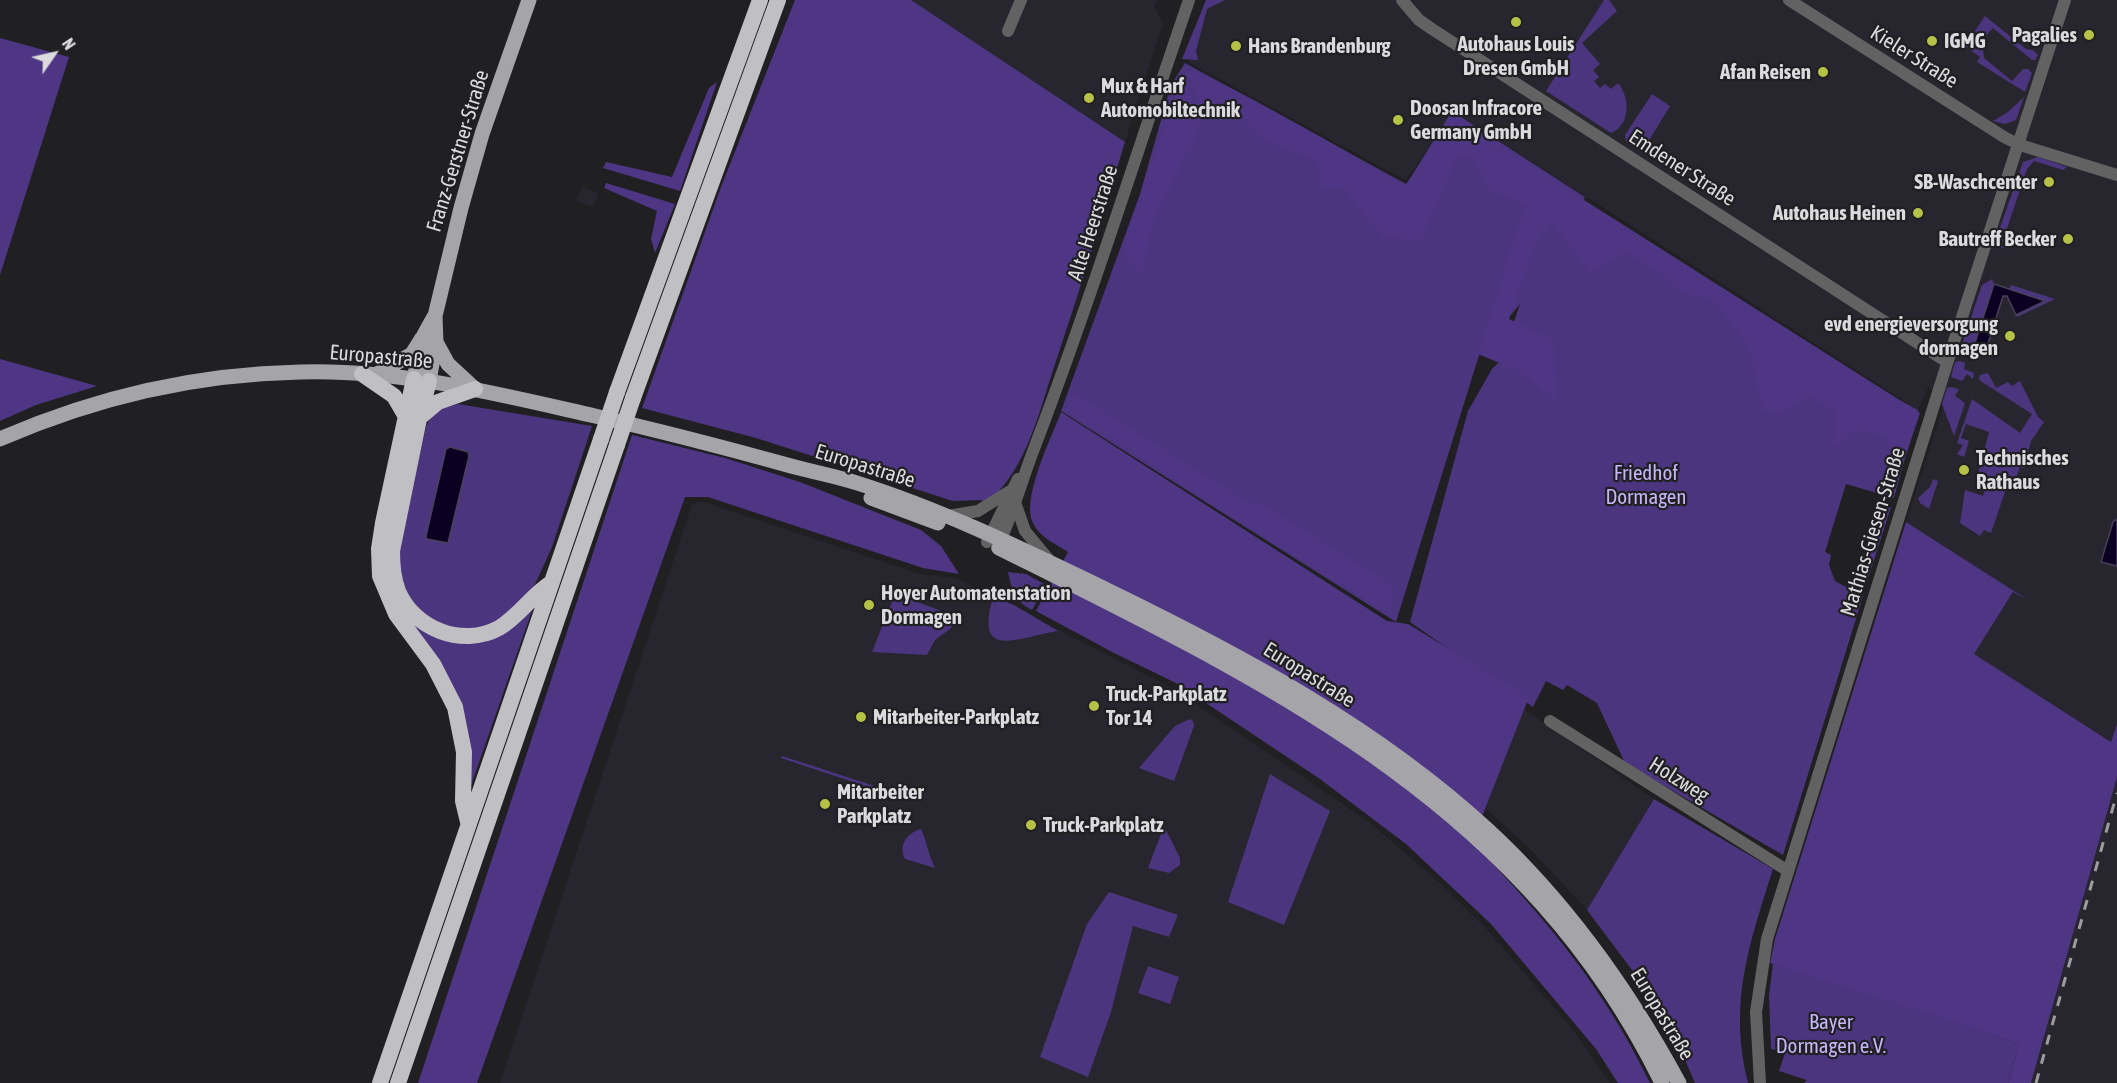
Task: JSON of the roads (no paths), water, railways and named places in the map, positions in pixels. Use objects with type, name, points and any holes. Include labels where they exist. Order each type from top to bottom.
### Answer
[{"type":"highway","points":[[398,1083],[625,395],[679,218],[760,0]]},
{"type":"highway","points":[[625,395],[711,181],[778,0]]},
{"type":"highway","points":[[369,374],[394,396],[412,417],[392,551],[392,571],[398,591],[407,608],[417,619],[446,634],[464,637],[480,635],[511,621],[536,593],[551,583]]},
{"type":"highway","points":[[422,380],[379,549],[380,576],[396,614],[433,664],[455,707],[462,740],[463,801],[469,823]]},
{"type":"highway","points":[[412,417],[438,402],[475,389]]},
{"type":"highway","points":[[380,1083],[551,583],[609,442]]},
{"type":"main road","name":"Franz-Gerstner-Straße","points":[[422,380],[435,316],[481,139],[530,0]]},
{"type":"main road","points":[[369,374],[411,354],[430,338],[448,364],[475,389]]},
{"type":"main road","name":"Europastraße","points":[[0,439],[97,404],[185,384],[297,372],[369,374],[475,389],[684,436],[852,481],[948,516],[1220,659],[1340,734],[1448,812],[1510,869],[1570,936],[1619,1006],[1662,1083]]},
{"type":"main road","name":"Europastraße","points":[[794,467],[1051,562],[1193,632],[1285,684],[1406,763],[1456,803],[1519,860],[1580,929],[1629,998],[1679,1083]]},
{"type":"street","points":[[1008,31],[1021,0]]},
{"type":"street","name":"Alte Heerstraße","points":[[994,541],[1013,489],[1030,457],[1057,389],[1189,0]]},
{"type":"street","name":"Emdener Straße","points":[[1402,0],[1419,20],[1432,29],[1947,362]]},
{"type":"street","name":"Kieler Straße","points":[[1789,0],[2020,145],[2117,176]]},
{"type":"street","name":"Mathias-Giesen-Straße","points":[[1760,1083],[1755,1036],[1757,988],[1767,939],[1947,362],[2020,145],[2065,0]]},
{"type":"street","name":"Alte Heerstraße","points":[[994,541],[1016,505],[1030,457]]},
{"type":"street","points":[[948,516],[986,508],[1013,489]]},
{"type":"street","points":[[1016,505],[1025,531],[1051,562]]},
{"type":"street","name":"Holzweg","points":[[1550,721],[1788,871]]},
{"type":"railway","points":[[2036,1083],[2117,793]]},
{"type":"place","name":"Autohaus Louis Dresen GmbH","points":[[1516,22]]},
{"type":"place","name":"Pagalies","points":[[2089,35]]},
{"type":"place","name":"IGMG","points":[[1932,41]]},
{"type":"place","name":"Hans Brandenburg","points":[[1236,46]]},
{"type":"place","name":"Afan Reisen","points":[[1823,72]]},
{"type":"place","name":"Mux & Harf Automobiltechnik","points":[[1089,98]]},
{"type":"place","name":"Doosan Infracore Germany GmbH","points":[[1398,120]]},
{"type":"place","name":"SB-Waschcenter","points":[[2049,182]]},
{"type":"place","name":"Autohaus Heinen","points":[[1918,213]]},
{"type":"place","name":"Bautreff Becker","points":[[2068,239]]},
{"type":"place","name":"evd energieversorgung dormagen","points":[[2010,336]]},
{"type":"place","name":"Technisches Rathaus","points":[[1964,470]]},
{"type":"place","name":"Hoyer Automatenstation Dormagen","points":[[869,605]]},
{"type":"place","name":"Truck-Parkplatz Tor 14","points":[[1094,706]]},
{"type":"place","name":"Mitarbeiter-Parkplatz","points":[[861,717]]},
{"type":"place","name":"Mitarbeiter Parkplatz","points":[[825,804]]},
{"type":"place","name":"Truck-Parkplatz","points":[[1031,825]]},
{"type":"park label","name":"Friedhof Dormagen","points":[[1646,485]]},
{"type":"park label","name":"Bayer Dormagen e.V.","points":[[1831,1034]]}]
